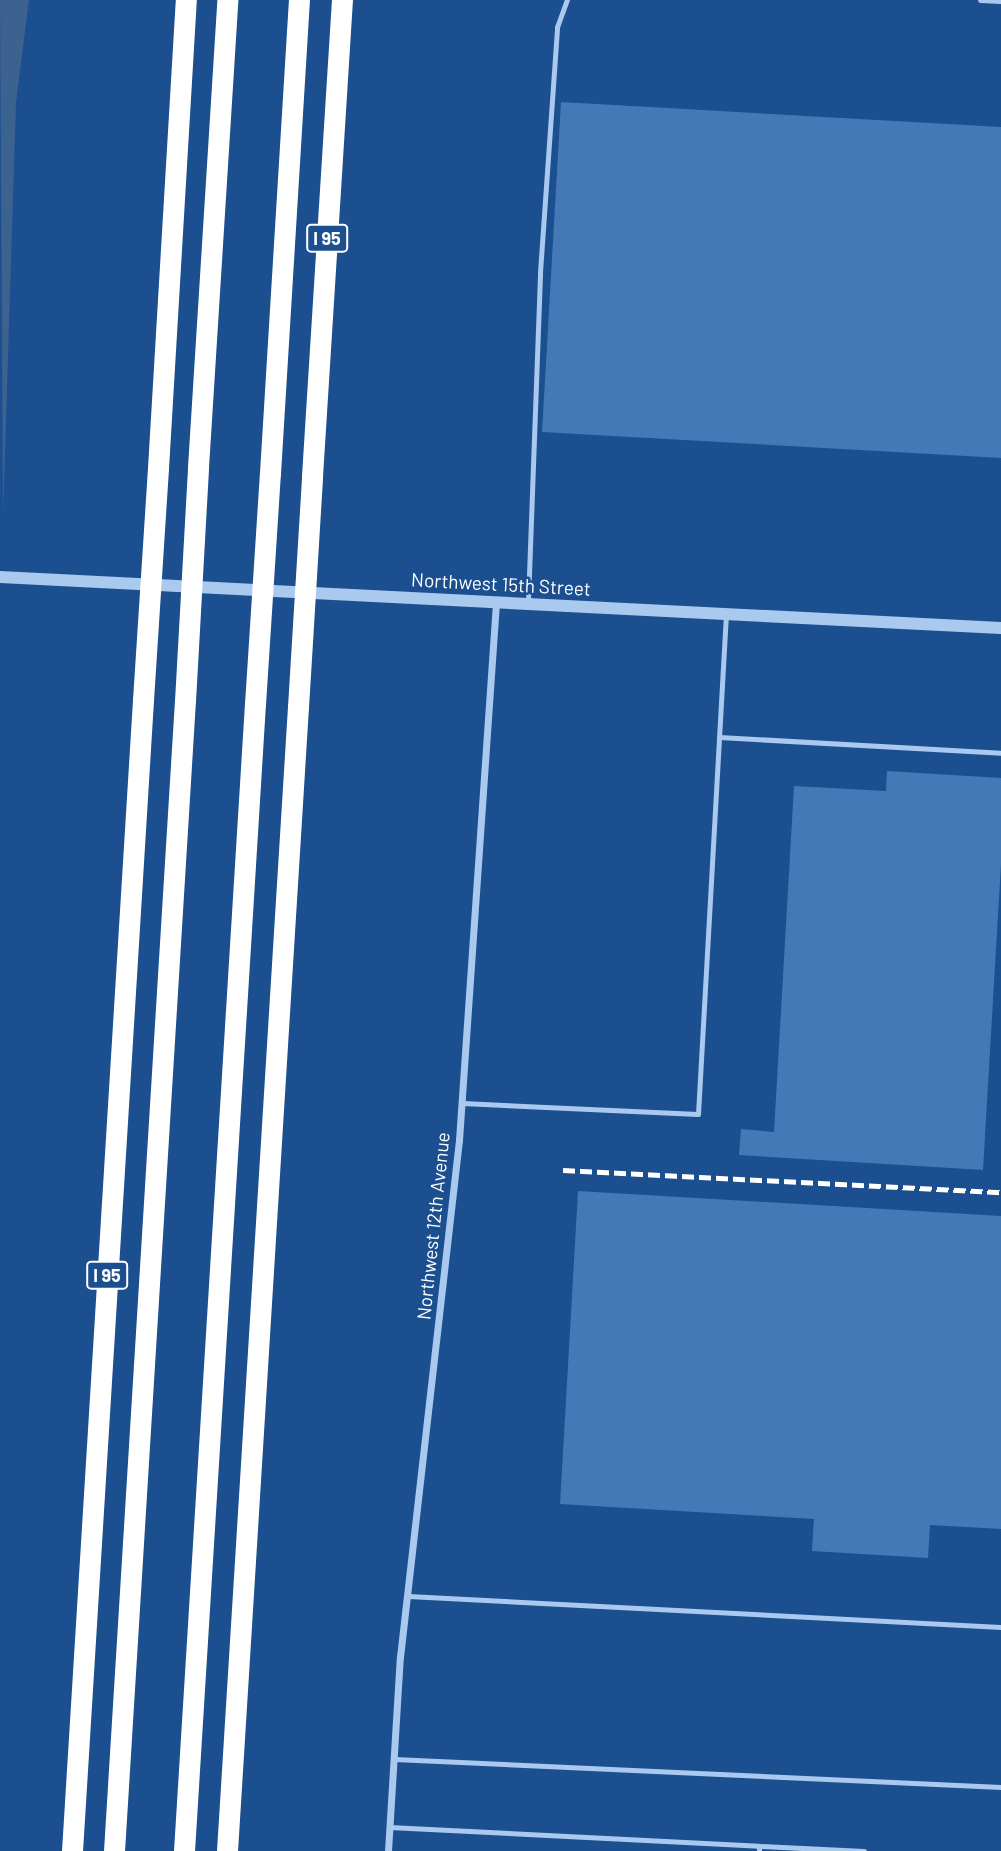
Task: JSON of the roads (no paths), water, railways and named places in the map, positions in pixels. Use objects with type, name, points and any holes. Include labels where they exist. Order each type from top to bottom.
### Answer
[{"type":"highway","name":"I 95","points":[[72,1851],[186,0]]},
{"type":"highway","points":[[114,1851],[227,0]]},
{"type":"highway","points":[[184,1851],[299,0]]},
{"type":"highway","name":"I 95","points":[[227,1851],[342,0]]},
{"type":"street","name":"Northwest 15th Street","points":[[0,577],[1001,628]]},
{"type":"street","name":"Northwest 12th Avenue","points":[[388,1851],[408,1596],[462,1103],[496,603]]},
{"type":"lane","points":[[528,605],[540,272],[557,27],[567,0]]},
{"type":"lane","points":[[981,0],[1001,1]]},
{"type":"lane","points":[[462,1103],[698,1114],[726,615]]},
{"type":"lane","points":[[719,737],[1001,753]]},
{"type":"lane","points":[[408,1596],[1001,1628]]},
{"type":"lane","points":[[394,1759],[1001,1787]]},
{"type":"lane","points":[[389,1827],[759,1849],[864,1851]]},
{"type":"lane","points":[[648,1851],[649,1841]]},
{"type":"water","points":[[0,0],[29,0],[16,103],[3,516]]},
{"type":"railway","points":[[563,1170],[1001,1192]]}]
